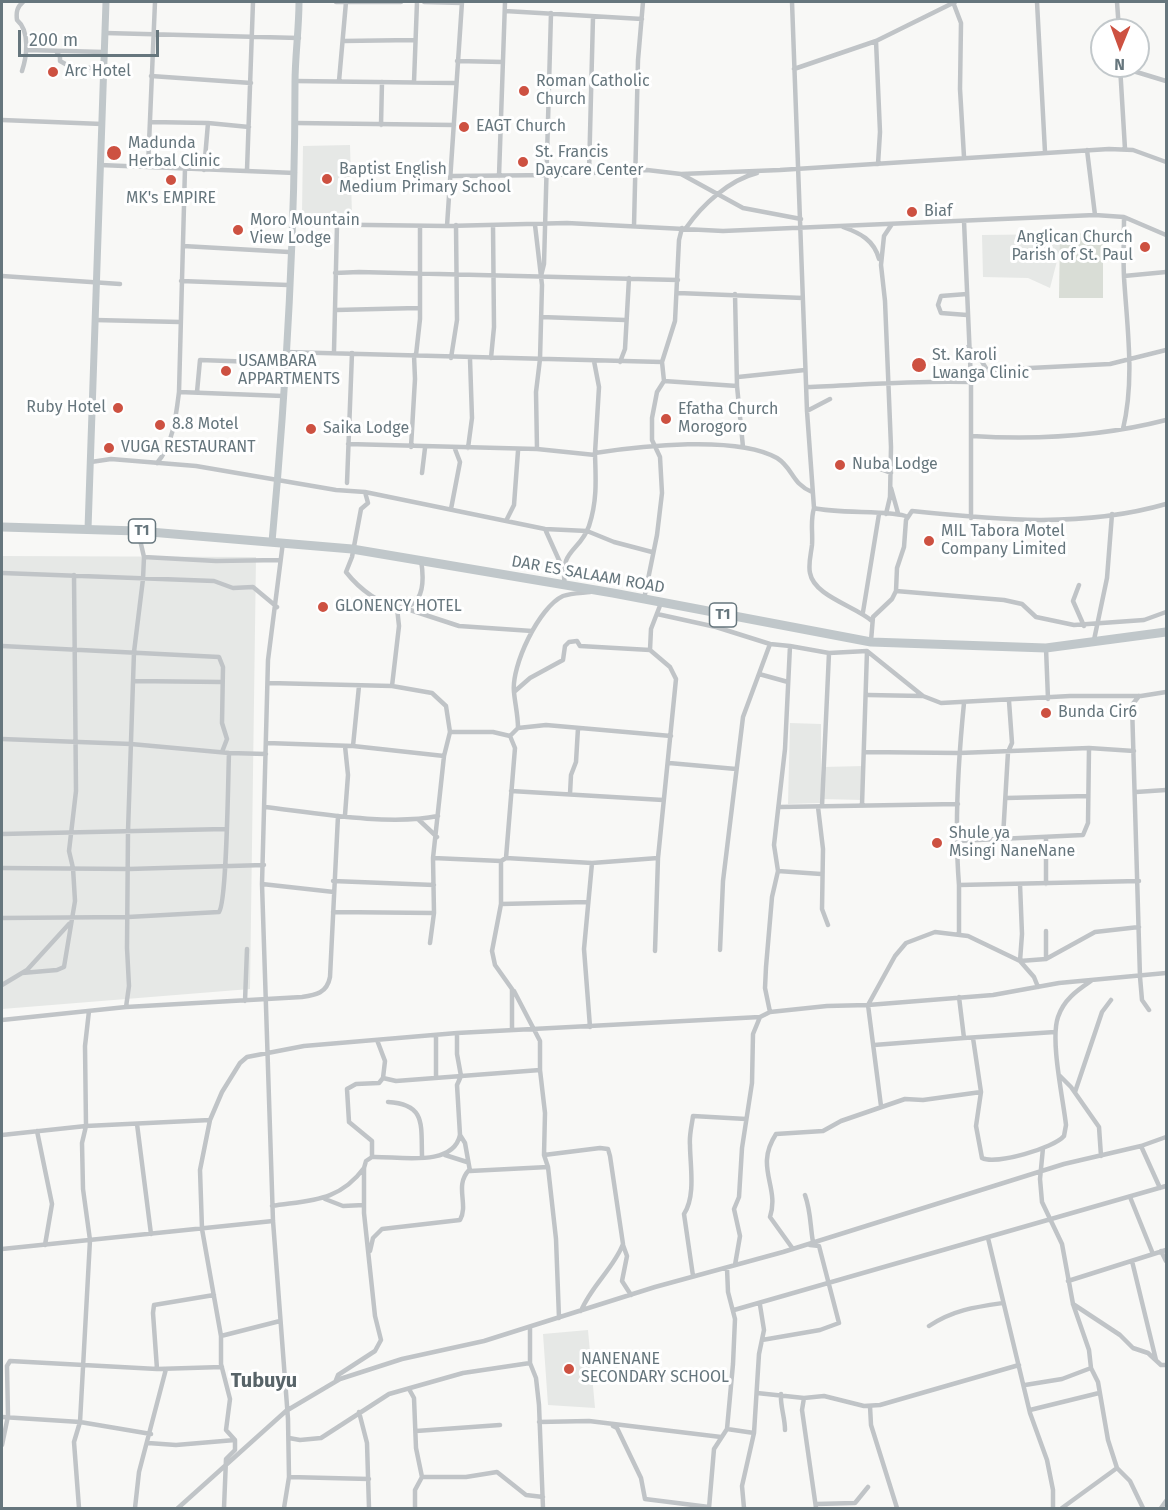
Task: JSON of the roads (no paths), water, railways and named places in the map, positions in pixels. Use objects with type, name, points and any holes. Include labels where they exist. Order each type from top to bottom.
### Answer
[{"type":"highway","name":"DAR ES SALAAM ROAD","points":[[2,527],[138,531],[352,549],[661,603],[869,647],[1046,648],[1167,632]]},
{"type":"street","points":[[22,71],[27,50],[22,24],[17,20],[17,10],[23,2]]},
{"type":"street","points":[[88,528],[105,2]]},
{"type":"street","points":[[148,167],[154,2]]},
{"type":"street","points":[[247,170],[254,36],[253,2]]},
{"type":"street","points":[[272,542],[284,396],[295,173],[295,81],[299,38],[299,2]]},
{"type":"street","points":[[336,2],[401,2]]},
{"type":"street","points":[[339,81],[346,2]]},
{"type":"street","points":[[414,82],[417,2]]},
{"type":"street","points":[[424,2],[462,2],[447,226]]},
{"type":"street","points":[[499,176],[505,2]]},
{"type":"street","points":[[634,226],[634,171],[643,2]]},
{"type":"street","points":[[792,2],[802,227],[805,370],[814,508],[810,522],[812,580],[828,596],[863,612],[872,621]]},
{"type":"street","points":[[794,69],[876,41],[954,2],[961,23],[964,157]]},
{"type":"street","points":[[1037,2],[1045,152]]},
{"type":"street","points":[[1118,2],[1119,18]]},
{"type":"street","points":[[505,11],[642,19]]},
{"type":"street","points":[[541,276],[544,264],[550,13]]},
{"type":"street","points":[[589,173],[593,17]]},
{"type":"street","points":[[105,33],[299,38]]},
{"type":"street","points":[[343,41],[414,40]]},
{"type":"street","points":[[876,41],[880,132],[878,164]]},
{"type":"street","points":[[27,50],[104,52]]},
{"type":"street","points":[[55,50],[65,65],[103,69]]},
{"type":"street","points":[[457,61],[503,62]]},
{"type":"street","points":[[151,76],[250,83]]},
{"type":"street","points":[[1150,76],[1167,81]]},
{"type":"street","points":[[1121,78],[1125,149]]},
{"type":"street","points":[[295,81],[455,83]]},
{"type":"street","points":[[381,125],[382,82]]},
{"type":"street","points":[[2,120],[102,124]]},
{"type":"street","points":[[150,122],[208,123],[249,127]]},
{"type":"street","points":[[204,170],[208,123]]},
{"type":"street","points":[[296,123],[454,125]]},
{"type":"street","points":[[452,176],[660,170],[681,174],[798,170],[964,157],[1125,149],[1167,162]]},
{"type":"street","points":[[1087,150],[1095,215]]},
{"type":"street","points":[[100,165],[295,173]]},
{"type":"street","points":[[157,463],[166,452],[167,440],[175,426],[179,392],[185,168]]},
{"type":"street","points":[[644,600],[657,535],[662,493],[657,447],[652,440],[652,418],[657,392],[664,381],[662,362],[675,321],[679,240],[684,228],[717,195],[747,175],[765,171]]},
{"type":"street","points":[[681,174],[743,208],[801,219]]},
{"type":"street","points":[[291,224],[634,226],[777,231],[839,225],[1095,215],[1124,217],[1167,235]]},
{"type":"street","points":[[1123,429],[1127,412],[1129,361],[1124,276],[1124,217]]},
{"type":"street","points":[[964,221],[971,382],[971,518]]},
{"type":"street","points":[[880,265],[884,236],[891,224]]},
{"type":"street","points":[[334,351],[337,225]]},
{"type":"street","points":[[451,358],[457,333],[456,225]]},
{"type":"street","points":[[491,358],[493,225]]},
{"type":"street","points":[[535,225],[541,276],[540,359],[536,392],[537,449]]},
{"type":"street","points":[[839,225],[869,240],[877,252],[880,265],[889,385],[891,473],[889,506],[886,514]]},
{"type":"street","points":[[411,447],[416,379],[420,226]]},
{"type":"street","points":[[183,246],[290,252]]},
{"type":"street","points":[[1124,276],[1167,272]]},
{"type":"street","points":[[335,273],[678,280]]},
{"type":"street","points":[[2,276],[120,284]]},
{"type":"street","points":[[620,362],[625,349],[629,278]]},
{"type":"street","points":[[181,281],[288,285]]},
{"type":"street","points":[[678,293],[802,298]]},
{"type":"street","points":[[735,294],[738,386],[743,447]]},
{"type":"street","points":[[967,315],[941,314],[938,305],[940,296],[968,294]]},
{"type":"street","points":[[336,310],[418,308]]},
{"type":"street","points":[[541,317],[625,320]]},
{"type":"street","points":[[95,320],[180,322]]},
{"type":"street","points":[[968,347],[978,355],[987,370]]},
{"type":"street","points":[[970,371],[1129,361],[1167,350]]},
{"type":"street","points":[[285,352],[334,351],[470,359],[662,362]]},
{"type":"street","points":[[347,483],[352,353]]},
{"type":"street","points":[[468,448],[472,418],[470,359]]},
{"type":"street","points":[[197,392],[200,360],[284,363]]},
{"type":"street","points":[[563,569],[574,547],[587,531],[597,502],[595,454],[599,424],[599,387],[594,361]]},
{"type":"street","points":[[738,377],[805,370]]},
{"type":"street","points":[[664,381],[738,386]]},
{"type":"street","points":[[806,387],[889,385],[921,381],[971,382]]},
{"type":"street","points":[[179,392],[284,396]]},
{"type":"street","points":[[807,411],[830,399]]},
{"type":"street","points":[[972,436],[1053,436],[1123,429],[1167,420]]},
{"type":"street","points":[[348,444],[518,451],[537,449],[595,454],[657,447],[743,447],[776,457],[801,488],[812,492]]},
{"type":"street","points":[[422,473],[425,448]]},
{"type":"street","points":[[451,509],[460,462],[455,449]]},
{"type":"street","points":[[507,519],[514,505],[518,451]]},
{"type":"street","points":[[91,462],[111,459],[196,466],[365,492],[507,519],[545,529],[587,531],[614,542],[652,552]]},
{"type":"street","points":[[858,460],[891,473]]},
{"type":"street","points":[[889,480],[898,513]]},
{"type":"street","points":[[365,492],[368,503],[361,509],[346,568],[348,575],[374,597],[397,608],[407,609],[459,626],[532,632]]},
{"type":"street","points":[[862,804],[872,621],[896,591],[897,568],[904,548],[908,517],[912,511],[971,518],[1038,520],[1112,514],[1167,504]]},
{"type":"street","points":[[814,508],[879,514],[898,513],[908,517]]},
{"type":"street","points":[[863,612],[879,514]]},
{"type":"street","points":[[1093,643],[1107,578],[1112,514]]},
{"type":"street","points":[[545,529],[563,569],[565,585]]},
{"type":"street","points":[[126,1007],[129,986],[128,831],[134,652],[144,557],[138,531]]},
{"type":"street","points":[[283,542],[277,607],[268,660],[262,884],[272,1206],[289,1438],[289,1477],[284,1509]]},
{"type":"street","points":[[144,557],[216,561],[280,560]]},
{"type":"street","points":[[407,609],[416,603],[424,578],[421,560]]},
{"type":"street","points":[[2,573],[214,581],[233,588],[253,587],[277,607]]},
{"type":"street","points":[[2,985],[22,973],[73,917],[73,868],[69,851],[69,833],[76,791],[74,575]]},
{"type":"street","points":[[1079,585],[1073,601],[1084,626]]},
{"type":"street","points":[[518,728],[518,706],[514,692],[517,666],[532,632],[561,597],[597,591]]},
{"type":"street","points":[[896,591],[1004,600],[1022,604],[1036,617],[1084,626],[1144,620],[1167,612]]},
{"type":"street","points":[[650,650],[651,630],[661,603]]},
{"type":"street","points":[[392,686],[399,626],[397,608]]},
{"type":"street","points":[[657,614],[716,627],[770,644],[790,645],[828,653],[869,647]]},
{"type":"street","points":[[514,692],[530,678],[563,660],[565,646],[569,642],[577,641],[580,646],[650,650],[670,668],[676,679],[658,858],[655,951]]},
{"type":"street","points":[[720,950],[723,881],[745,708],[770,644]]},
{"type":"street","points":[[770,1012],[765,988],[766,967],[771,905],[778,872],[774,845],[780,807],[790,645]]},
{"type":"street","points":[[2,646],[216,656],[222,663],[222,723],[227,739],[222,752]]},
{"type":"street","points":[[869,647],[923,696],[937,703],[1139,696],[1167,692]]},
{"type":"street","points":[[1046,648],[1048,699]]},
{"type":"street","points":[[828,653],[820,806],[823,849],[822,909],[828,925]]},
{"type":"street","points":[[759,674],[788,682]]},
{"type":"street","points":[[133,681],[222,682]]},
{"type":"street","points":[[269,683],[392,686],[437,695],[446,706],[450,732],[444,756],[433,858],[434,913],[430,943]]},
{"type":"street","points":[[352,746],[359,686]]},
{"type":"street","points":[[867,695],[923,696]]},
{"type":"street","points":[[1139,696],[1132,705],[1139,881],[1140,977],[1142,1000],[1149,1010]]},
{"type":"street","points":[[1003,837],[1008,752],[1012,743],[1009,701]]},
{"type":"street","points":[[959,933],[958,753],[964,703]]},
{"type":"street","points":[[510,736],[518,728],[546,725],[670,736]]},
{"type":"street","points":[[570,794],[571,775],[576,762],[578,728]]},
{"type":"street","points":[[450,732],[494,732],[510,736]]},
{"type":"street","points":[[510,736],[515,748],[501,904],[492,957],[540,1041],[540,1070],[545,1113],[544,1155],[548,1167],[556,1239],[559,1318]]},
{"type":"street","points":[[2,740],[76,741],[266,754]]},
{"type":"street","points":[[267,743],[352,746],[444,756]]},
{"type":"street","points":[[345,746],[348,775],[345,815]]},
{"type":"street","points":[[864,752],[958,753],[1089,748],[1134,751]]},
{"type":"street","points":[[957,841],[1003,837],[1046,838],[1083,835],[1088,823],[1089,748]]},
{"type":"street","points":[[2,918],[128,917],[219,912],[222,908],[226,880],[225,829],[229,753]]},
{"type":"street","points":[[669,763],[736,769]]},
{"type":"street","points":[[1136,792],[1167,790]]},
{"type":"street","points":[[511,791],[663,800]]},
{"type":"street","points":[[1006,798],[1088,796]]},
{"type":"street","points":[[780,807],[958,804]]},
{"type":"street","points":[[265,807],[338,816],[419,820],[438,816]]},
{"type":"street","points":[[2,1020],[126,1007],[313,995],[327,988],[330,977],[338,816]]},
{"type":"street","points":[[419,820],[436,837]]},
{"type":"street","points":[[2,834],[225,829]]},
{"type":"street","points":[[1046,838],[1046,884]]},
{"type":"street","points":[[433,858],[592,864],[658,858]]},
{"type":"street","points":[[590,1028],[584,949],[592,864]]},
{"type":"street","points":[[2,868],[264,865]]},
{"type":"street","points":[[248,866],[248,874]]},
{"type":"street","points":[[778,872],[821,874]]},
{"type":"street","points":[[333,881],[434,885]]},
{"type":"street","points":[[959,885],[1139,881]]},
{"type":"street","points":[[262,884],[334,892]]},
{"type":"street","points":[[1020,884],[1022,934],[1020,961]]},
{"type":"street","points":[[501,904],[587,902]]},
{"type":"street","points":[[333,912],[434,913]]},
{"type":"street","points":[[22,973],[57,970],[64,967],[69,924]]},
{"type":"street","points":[[1020,961],[1046,959],[1092,933],[1139,927]]},
{"type":"street","points":[[1046,931],[1046,959]]},
{"type":"street","points":[[881,1106],[868,1005],[895,956],[906,943],[935,932],[959,933],[985,942],[1020,961],[1034,977],[1038,987]]},
{"type":"street","points":[[245,1001],[247,949]]},
{"type":"street","points":[[224,1509],[226,1459],[235,1450],[235,1440],[226,1430],[230,1399],[222,1367],[221,1336],[202,1229],[200,1170],[210,1120],[225,1084],[247,1057],[267,1052],[457,1033],[590,1028],[760,1017],[770,1012],[993,995],[1038,987],[1167,973]]},
{"type":"street","points":[[973,1038],[981,1092],[976,1126],[982,1158],[998,1161],[1043,1148],[1061,1140],[1066,1131],[1055,1032],[1058,1016],[1066,1001],[1094,980]]},
{"type":"street","points":[[512,989],[512,1030]]},
{"type":"street","points":[[960,997],[964,1038]]},
{"type":"street","points":[[1075,1092],[1102,1012],[1111,1000]]},
{"type":"street","points":[[79,1509],[74,1442],[80,1422],[90,1240],[83,1189],[82,1143],[86,1126],[86,1046],[89,1011]]},
{"type":"street","points":[[735,1265],[740,1236],[734,1209],[740,1197],[746,1119],[752,1083],[753,1034],[760,1017]]},
{"type":"street","points":[[874,1045],[1055,1032]]},
{"type":"street","points":[[445,1155],[455,1146],[460,1135],[458,1085],[461,1076],[456,1054],[457,1033]]},
{"type":"street","points":[[436,1035],[436,1077]]},
{"type":"street","points":[[372,1157],[372,1141],[349,1122],[346,1089],[356,1084],[379,1083],[384,1078],[385,1061],[377,1040]]},
{"type":"street","points":[[384,1078],[396,1081],[540,1070]]},
{"type":"street","points":[[1060,1076],[1075,1092],[1099,1127],[1101,1156]]},
{"type":"street","points":[[793,1249],[770,1216],[772,1200],[765,1165],[775,1135],[823,1131],[841,1120],[860,1116],[881,1106],[905,1099],[923,1100],[981,1092]]},
{"type":"street","points":[[388,1102],[410,1106],[419,1116],[422,1156]]},
{"type":"street","points":[[693,1276],[684,1214],[688,1207],[693,1116],[746,1119]]},
{"type":"street","points":[[2,1135],[86,1126],[210,1120]]},
{"type":"street","points":[[136,1124],[151,1234]]},
{"type":"street","points":[[37,1131],[52,1204],[45,1245]]},
{"type":"street","points":[[365,1226],[378,1231],[460,1220],[463,1214],[461,1184],[469,1170],[465,1143],[460,1135]]},
{"type":"street","points":[[178,1509],[286,1411],[336,1380],[398,1360],[439,1352],[530,1327],[693,1276],[793,1249],[1041,1171],[1142,1146],[1167,1137]]},
{"type":"street","points":[[1142,1146],[1160,1188]]},
{"type":"street","points":[[1043,1148],[1042,1202],[1062,1244],[1073,1304],[1089,1350],[1091,1368],[1117,1468],[1130,1481],[1143,1509]]},
{"type":"street","points":[[544,1155],[582,1149],[608,1149],[623,1244],[627,1256],[622,1281],[631,1295]]},
{"type":"street","points":[[336,1380],[338,1375],[375,1351],[381,1340],[375,1319],[365,1226],[364,1168],[366,1161],[372,1157],[445,1155],[467,1162]]},
{"type":"street","points":[[469,1170],[485,1172],[548,1167]]},
{"type":"street","points":[[272,1206],[325,1199],[355,1181],[364,1168]]},
{"type":"street","points":[[734,1310],[830,1285],[1167,1186]]},
{"type":"street","points":[[805,1195],[810,1209],[809,1223],[813,1242]]},
{"type":"street","points":[[1130,1197],[1153,1254]]},
{"type":"street","points":[[325,1199],[343,1206],[364,1205]]},
{"type":"street","points":[[2,1249],[273,1221]]},
{"type":"street","points":[[370,1256],[373,1238],[378,1231]]},
{"type":"street","points":[[988,1238],[1030,1410],[1047,1460],[1053,1490],[1053,1509]]},
{"type":"street","points":[[581,1311],[589,1293],[619,1253],[623,1244]]},
{"type":"street","points":[[762,1340],[820,1330],[838,1324],[839,1317],[819,1246],[807,1244]]},
{"type":"street","points":[[1068,1281],[1164,1250],[1167,1261]]},
{"type":"street","points":[[1132,1261],[1156,1360]]},
{"type":"street","points":[[604,1423],[617,1428],[641,1478],[646,1499],[709,1508],[713,1453],[727,1429],[734,1364],[734,1310],[728,1292],[727,1268]]},
{"type":"street","points":[[157,1369],[154,1305],[214,1294]]},
{"type":"street","points":[[929,1326],[941,1316],[953,1312],[1003,1303]]},
{"type":"street","points":[[1073,1304],[1120,1335],[1133,1348],[1167,1365]]},
{"type":"street","points":[[744,1509],[742,1486],[754,1433],[764,1330],[760,1305]]},
{"type":"street","points":[[221,1336],[280,1321]]},
{"type":"street","points":[[530,1327],[530,1364],[536,1378],[540,1422],[543,1509]]},
{"type":"street","points":[[2,1445],[9,1361],[83,1363],[157,1369],[222,1367]]},
{"type":"street","points":[[289,1438],[300,1440],[321,1438],[389,1394],[463,1373],[530,1364]]},
{"type":"street","points":[[757,1393],[804,1398],[824,1396],[870,1406],[898,1401],[969,1377],[1019,1365]]},
{"type":"street","points":[[1025,1385],[1062,1379],[1091,1368]]},
{"type":"street","points":[[135,1509],[139,1472],[151,1434],[166,1369]]},
{"type":"street","points":[[409,1389],[414,1398],[422,1477],[416,1490],[415,1509]]},
{"type":"street","points":[[1030,1410],[1099,1393]]},
{"type":"street","points":[[781,1394],[780,1404],[785,1414],[785,1430]]},
{"type":"street","points":[[804,1398],[802,1410],[816,1506],[855,1503],[868,1487]]},
{"type":"street","points":[[870,1406],[871,1425],[897,1509]]},
{"type":"street","points":[[359,1412],[365,1430],[369,1509]]},
{"type":"street","points":[[5,1417],[80,1422],[151,1434]]},
{"type":"street","points":[[540,1422],[604,1423],[721,1437]]},
{"type":"street","points":[[416,1431],[500,1425]]},
{"type":"street","points":[[727,1429],[754,1433]]},
{"type":"street","points":[[148,1443],[176,1445],[235,1440]]},
{"type":"street","points":[[1062,1509],[1117,1468]]},
{"type":"street","points":[[422,1477],[466,1477],[497,1472],[526,1495],[543,1497]]},
{"type":"street","points":[[289,1477],[369,1479]]},
{"type":"street","points":[[1161,1509],[1167,1501]]},
{"type":"place","name":"Arc Hotel","points":[[53,72]]},
{"type":"place","name":"Roman Catholic Church","points":[[524,91]]},
{"type":"place","name":"EAGT Church","points":[[464,127]]},
{"type":"place","name":"Madunda Herbal Clinic","points":[[114,153]]},
{"type":"place","name":"St. Francis Daycare Center","points":[[523,162]]},
{"type":"place","name":"Baptist English Medium Primary School","points":[[327,179]]},
{"type":"place","name":"MK's EMPIRE","points":[[171,180]]},
{"type":"place","name":"Biaf","points":[[912,212]]},
{"type":"place","name":"Moro Mountain View Lodge","points":[[238,230]]},
{"type":"place","name":"Anglican Church Parish of St. Paul","points":[[1145,247]]},
{"type":"place","name":"St. Karoli Lwanga Clinic","points":[[919,365]]},
{"type":"place","name":"USAMBARA APPARTMENTS","points":[[226,371]]},
{"type":"place","name":"Ruby Hotel","points":[[118,408]]},
{"type":"place","name":"Efatha Church Morogoro","points":[[666,419]]},
{"type":"place","name":"8.8 Motel","points":[[160,425]]},
{"type":"place","name":"Saika Lodge","points":[[311,429]]},
{"type":"place","name":"VUGA RESTAURANT","points":[[109,448]]},
{"type":"place","name":"Nuba Lodge","points":[[840,465]]},
{"type":"place","name":"MIL Tabora Motel Company Limited","points":[[929,541]]},
{"type":"place","name":"GLONENCY HOTEL","points":[[323,607]]},
{"type":"place","name":"Bunda Cir6","points":[[1046,713]]},
{"type":"place","name":"Shule ya Msingi NaneNane","points":[[937,843]]},
{"type":"place","name":"NANENANE SECONDARY SCHOOL","points":[[569,1369]]},
{"type":"district","name":"Tubuyu","points":[[264,1381]]}]
